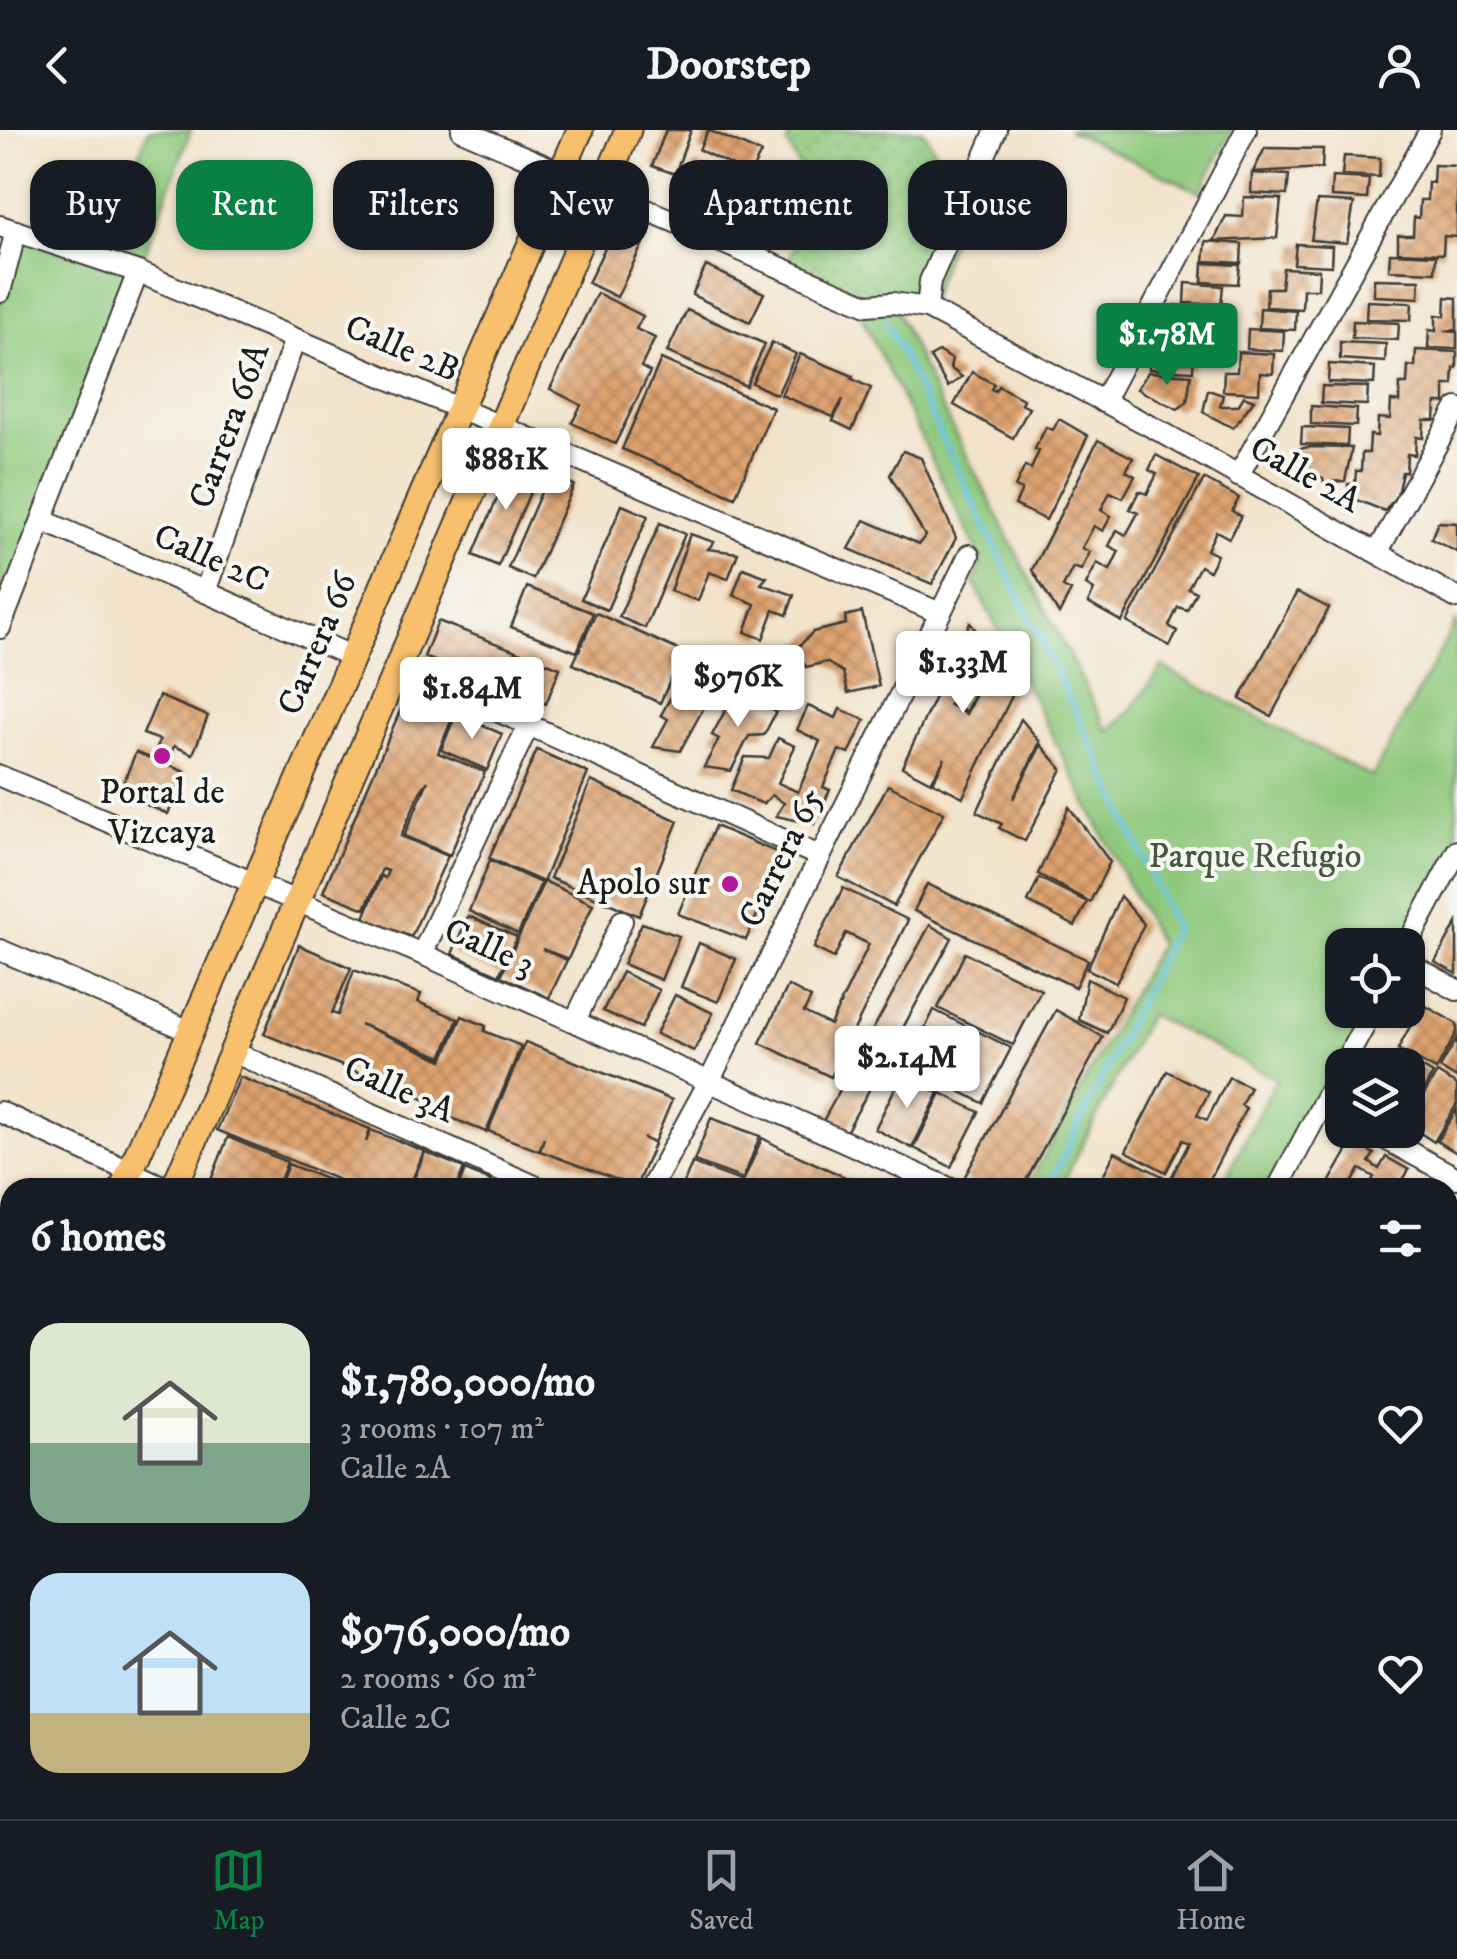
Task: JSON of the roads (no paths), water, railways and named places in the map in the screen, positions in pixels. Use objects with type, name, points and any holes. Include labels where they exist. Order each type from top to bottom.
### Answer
[{"type":"main road","name":"Carrera 66","points":[[567,160],[580,130]]},
{"type":"main road","points":[[615,160],[628,130]]},
{"type":"main road","name":"Carrera 66","points":[[126,1178],[528,250]]},
{"type":"main road","points":[[178,1178],[576,250]]},
{"type":"street","name":"Calle 2A","points":[[462,130],[533,160]]},
{"type":"street","points":[[927,308],[930,280],[996,130]]},
{"type":"street","points":[[1103,402],[1246,130]]},
{"type":"street","points":[[1238,476],[1430,130]]},
{"type":"street","name":"Calle 2A","points":[[649,210],[867,305],[893,303],[927,308],[1457,598]]},
{"type":"street","points":[[0,292],[8,228]]},
{"type":"street","name":"Calle 2B","points":[[8,228],[138,272],[940,613]]},
{"type":"street","points":[[0,628],[138,272]]},
{"type":"street","name":"Carrera 66A","points":[[205,592],[296,338]]},
{"type":"street","points":[[1377,553],[1457,408]]},
{"type":"street","name":"Calle 2C","points":[[44,521],[351,656]]},
{"type":"street","name":"Carrera 65","points":[[656,1178],[710,1080],[968,556]]},
{"type":"street","points":[[398,666],[819,856]]},
{"type":"street","points":[[422,954],[529,724]]},
{"type":"street","name":"Calle 3","points":[[0,776],[254,881],[927,1178]]},
{"type":"street","points":[[1416,928],[1457,851]]},
{"type":"street","points":[[575,1021],[622,921]]},
{"type":"street","points":[[0,950],[190,1032]]},
{"type":"street","points":[[1425,972],[1457,990]]},
{"type":"street","name":"Calle 3A","points":[[233,1052],[516,1178]]},
{"type":"street","points":[[1283,1178],[1325,1099]]},
{"type":"street","points":[[0,1112],[124,1178]]},
{"type":"street","points":[[1403,1148],[1457,1178]]},
{"type":"waterway","points":[[886,322],[1098,758],[1175,928],[1053,1178]]},
{"type":"place","name":"Portal de Vizcaya","points":[[162,756]]},
{"type":"place","name":"Apolo sur","points":[[730,884]]},
{"type":"park label","name":"Parque Refugio","points":[[1255,857]]}]
